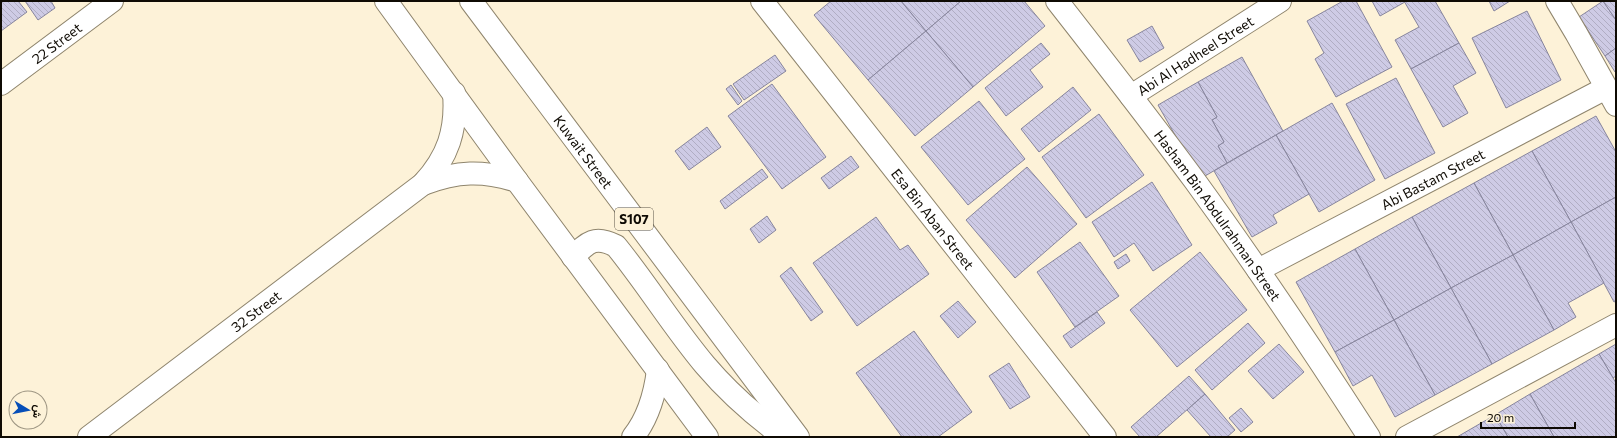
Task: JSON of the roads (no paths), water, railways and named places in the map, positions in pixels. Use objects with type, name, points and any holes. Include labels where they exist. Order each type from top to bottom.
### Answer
[{"type":"street","name":"22 Street","points":[[1,84],[112,1]]},
{"type":"street","points":[[386,1],[517,181],[707,437]]},
{"type":"street","name":"Kuwait Street","points":[[471,1],[798,437]]},
{"type":"street","name":"Hasham Bin Abdulrahman Street","points":[[1057,1],[1131,96],[1258,270],[1319,359],[1369,437]]},
{"type":"street","name":"Abi Al Hadheel Street","points":[[1131,96],[1280,1]]},
{"type":"street","points":[[1557,1],[1611,96]]},
{"type":"street","name":"Esa Bin Aban Street","points":[[767,3],[1105,437]]},
{"type":"street","name":"32 Street","points":[[89,437],[423,184],[443,158],[450,142],[456,109],[454,93]]},
{"type":"street","name":"Abi Bastam Street","points":[[1258,270],[1611,96]]},
{"type":"street","name":"32 Street","points":[[423,184],[438,178],[470,172],[502,176],[517,181]]},
{"type":"street","points":[[573,257],[584,246],[594,240],[606,240],[616,246],[705,364],[729,390],[755,414],[784,437]]},
{"type":"street","points":[[1407,437],[1616,325]]},
{"type":"street","points":[[634,437],[651,404],[658,370]]}]
